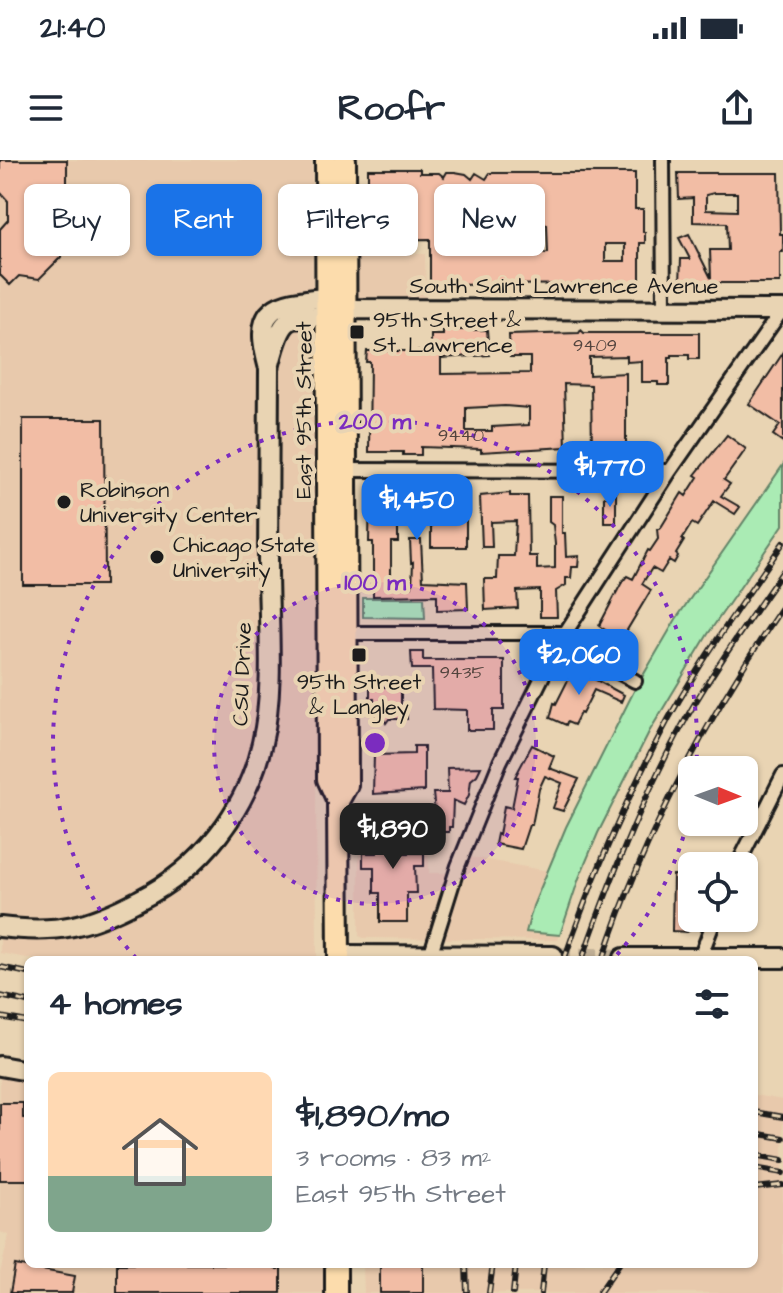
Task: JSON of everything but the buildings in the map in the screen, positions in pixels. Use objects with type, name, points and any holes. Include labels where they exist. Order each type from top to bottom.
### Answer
[{"type":"main road","name":"East 95th Street","points":[[326,160],[337,470],[337,633],[347,785],[338,801],[338,956]]},
{"type":"main road","name":"East 95th Street","points":[[333,308],[345,160]]},
{"type":"main road","points":[[336,1268],[336,1293]]},
{"type":"street","points":[[663,160],[664,309]]},
{"type":"street","name":"South Saint Lawrence Avenue","points":[[333,308],[783,310]]},
{"type":"street","name":"CSU Drive","points":[[0,927],[58,931],[103,917],[152,894],[210,845],[248,787],[262,741],[267,698],[269,368],[281,327],[286,322],[333,308]]},
{"type":"street","points":[[553,956],[430,956],[458,866],[500,762],[562,637],[670,471],[783,310]]},
{"type":"street","points":[[337,470],[670,471]]},
{"type":"street","points":[[337,633],[562,637],[635,681]]},
{"type":"street","points":[[744,852],[782,779]]},
{"type":"street","points":[[701,956],[710,932]]},
{"type":"street","points":[[758,958],[783,958]]},
{"type":"street","points":[[0,1066],[24,1070]]},
{"type":"shaded area","name":"Chicago State University","points":[[0,160],[312,160],[312,184],[278,184],[278,256],[313,256],[317,956],[24,958],[0,953]]},
{"type":"shaded area","points":[[425,254],[426,302],[355,301],[355,256]]},
{"type":"shaded area","points":[[428,841],[429,873],[464,873],[470,857],[548,871],[533,907],[527,932],[560,935],[558,940],[359,936],[359,842]]},
{"type":"shaded area","points":[[0,1077],[24,1081],[24,1268],[323,1268],[323,1293],[0,1293],[0,1273],[9,1235],[0,1232]]},
{"type":"shaded area","points":[[758,1096],[783,1100],[783,1293],[364,1293],[363,1268],[758,1268]]},
{"type":"green space","points":[[783,465],[783,525],[708,634],[649,732],[598,833],[560,935],[526,932],[533,906],[566,827],[634,691],[676,619]]},
{"type":"green space","points":[[363,598],[424,598],[425,618],[363,617]]},
{"type":"railway","points":[[565,956],[612,837],[669,718],[783,543]]},
{"type":"railway","points":[[583,956],[632,828],[678,733],[716,669],[783,571]]},
{"type":"railway","points":[[604,956],[638,866],[681,777],[729,690],[783,606]]},
{"type":"railway","points":[[0,967],[24,972]]},
{"type":"railway","points":[[0,996],[24,1001]]},
{"type":"railway","points":[[0,1017],[24,1021]]},
{"type":"railway","points":[[758,1113],[783,1117]]},
{"type":"railway","points":[[758,1134],[783,1138]]},
{"type":"railway","points":[[758,1156],[783,1160]]},
{"type":"railway","points":[[758,1169],[783,1173]]},
{"type":"railway","points":[[758,1188],[783,1185]]},
{"type":"railway","points":[[466,1268],[467,1293]]},
{"type":"railway","points":[[489,1293],[492,1268]]},
{"type":"railway","points":[[513,1293],[516,1268]]},
{"type":"railway","points":[[541,1293],[544,1268]]},
{"type":"railway","points":[[599,1293],[616,1268]]},
{"type":"place","name":"95th Street & St. Lawrence","points":[[357,332]]},
{"type":"place","name":"Robinson University Center","points":[[64,502]]},
{"type":"place","name":"Chicago State University","points":[[157,557]]},
{"type":"place","name":"95th Street & Langley","points":[[359,655]]}]
